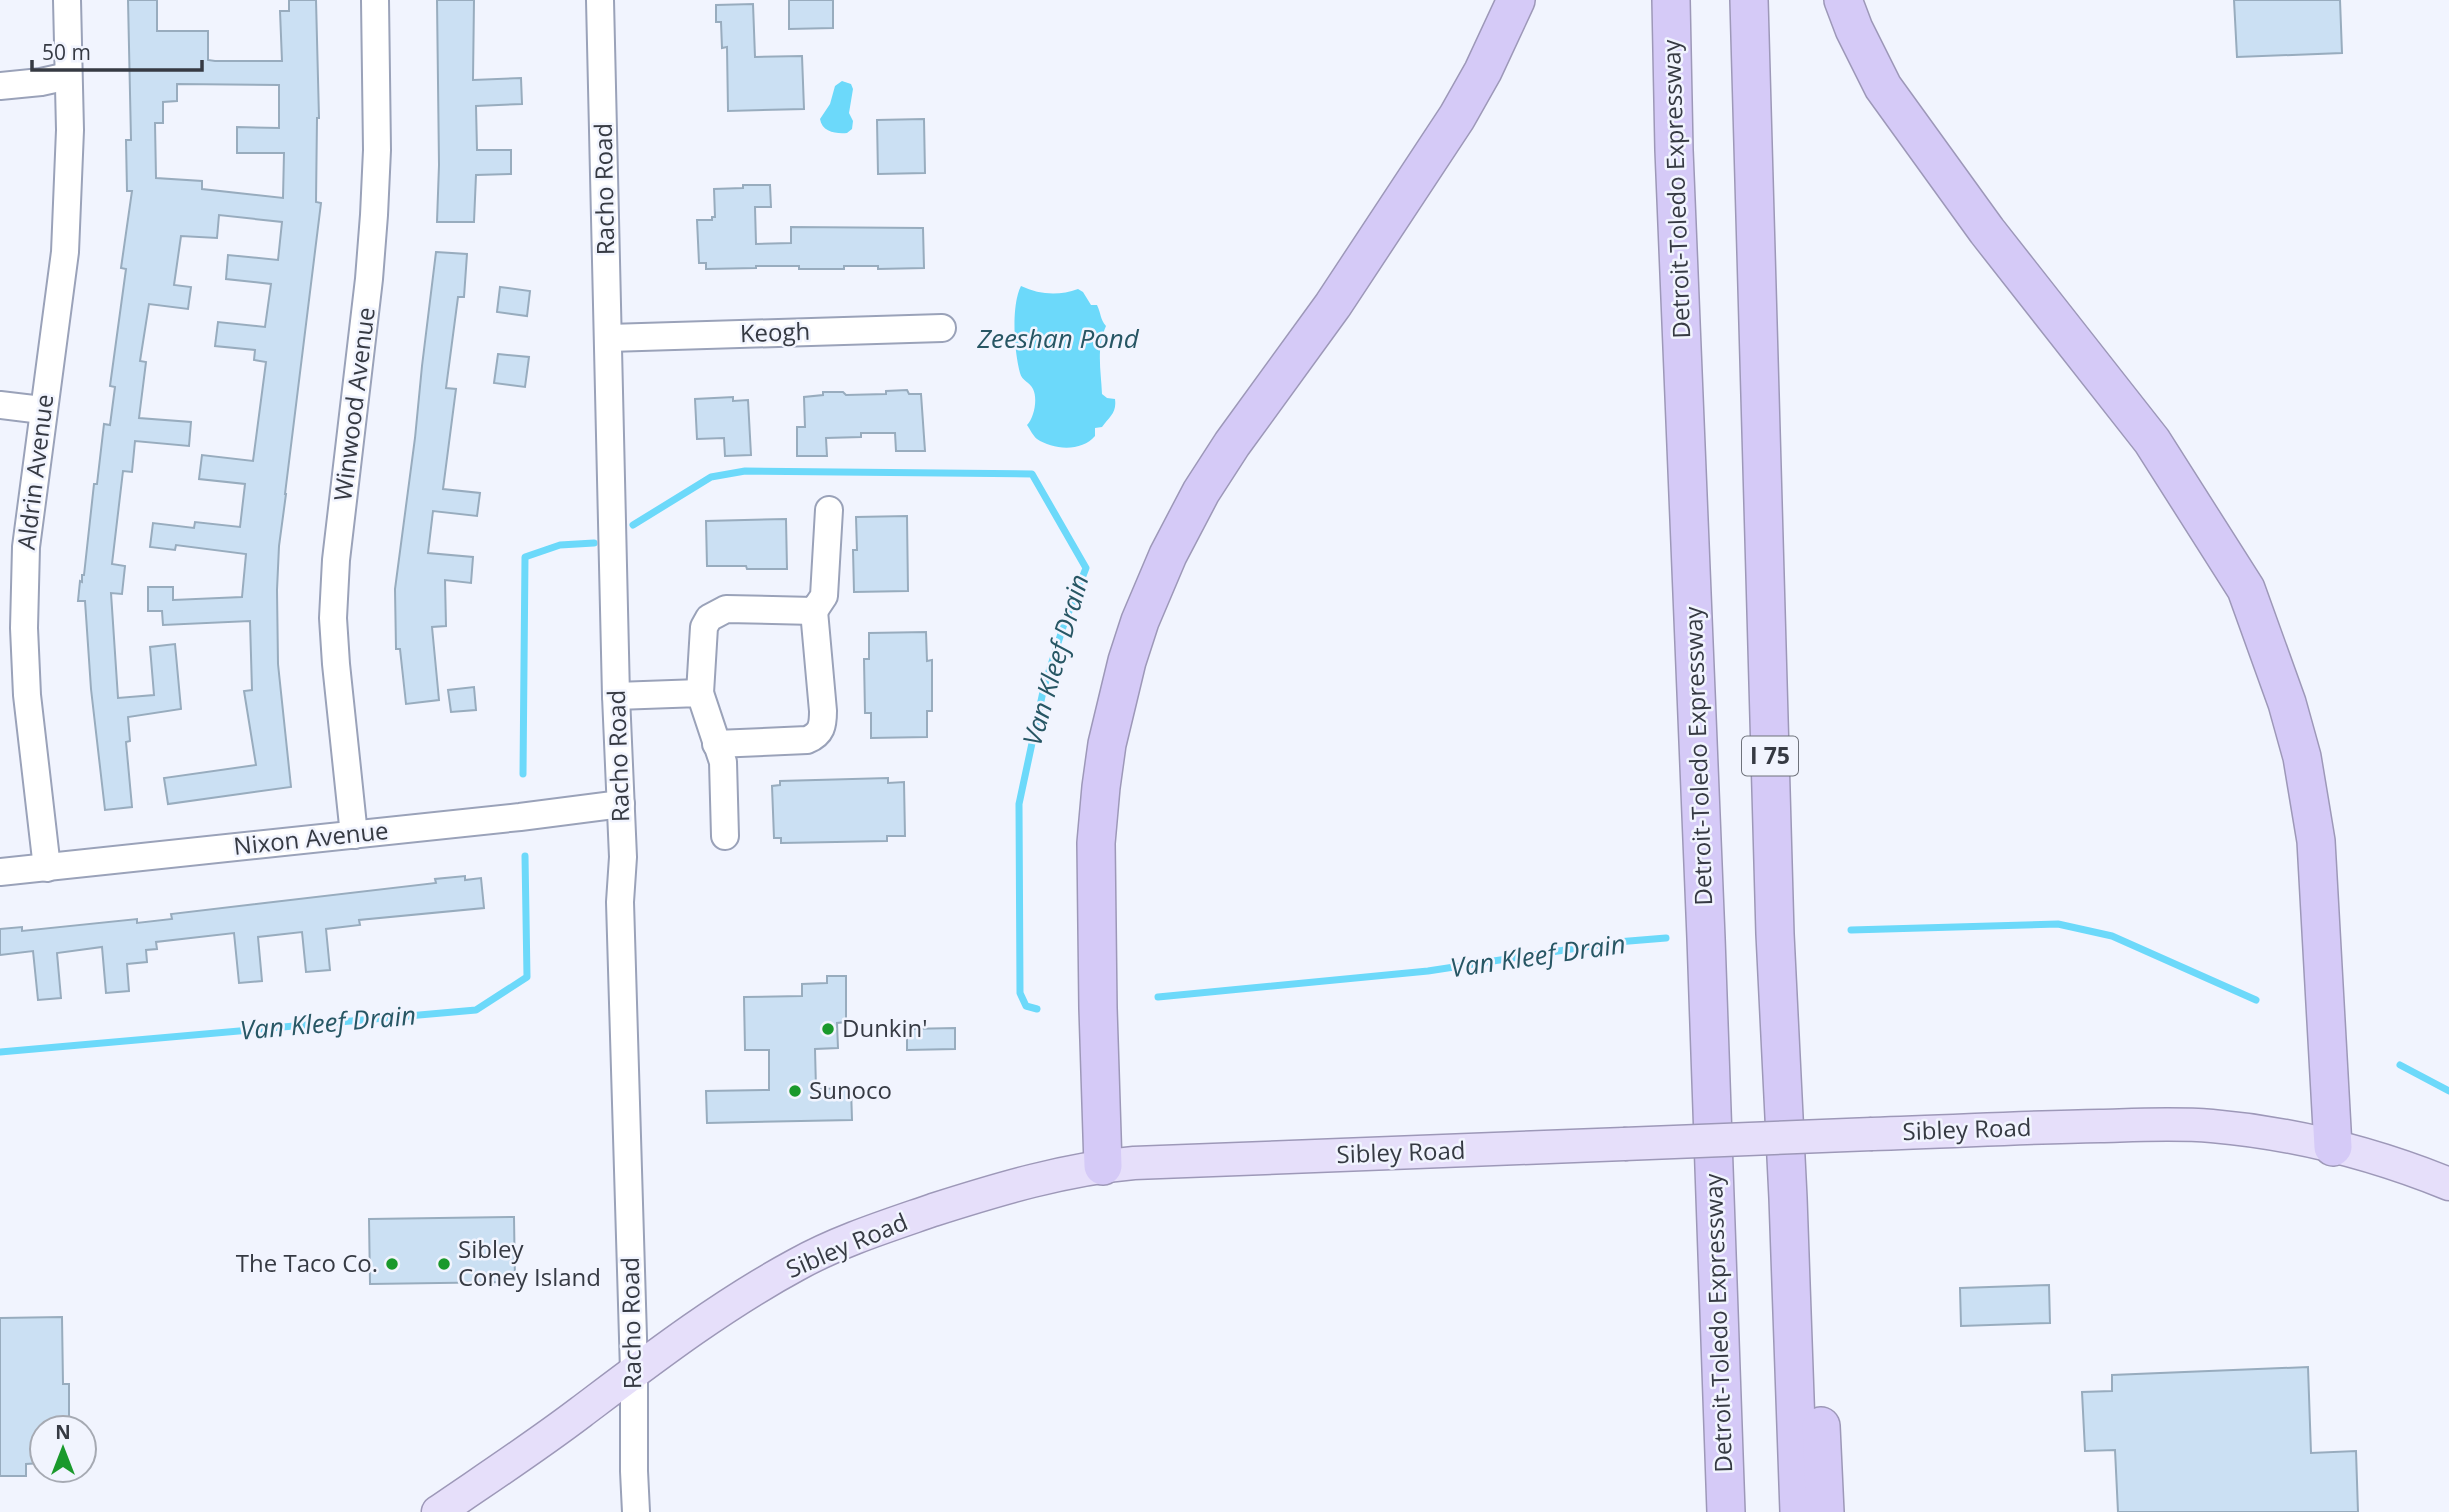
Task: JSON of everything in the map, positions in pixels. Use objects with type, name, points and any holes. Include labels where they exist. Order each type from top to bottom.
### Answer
[{"type":"highway","points":[[1103,1166],[1096,844],[1107,744],[1127,661],[1140,621],[1168,555],[1201,492],[1232,444],[1333,305],[1457,117],[1483,71],[1516,0]]},
{"type":"highway","name":"Detroit-Toledo Expressway","points":[[1671,0],[1674,150],[1726,1512]]},
{"type":"highway","name":"I 75","points":[[1749,0],[1775,934],[1799,1512]]},
{"type":"highway","points":[[1843,0],[1854,29],[1884,88],[1987,231],[2152,441],[2246,589],[2287,703],[2302,757],[2316,841],[2333,1147]]},
{"type":"highway","points":[[1788,1227],[1817,1342],[1825,1512]]},
{"type":"main road","name":"Sibley Road","points":[[438,1512],[634,1371],[767,1281],[829,1249],[893,1224],[1047,1176],[1103,1166],[2174,1124],[2254,1131],[2333,1147],[2413,1169],[2449,1184]]},
{"type":"street","name":"Aldrin Avenue","points":[[47,867],[27,695],[24,628],[26,547],[65,252],[69,144],[67,0]]},
{"type":"street","name":"Winwood Avenue","points":[[354,835],[333,618],[336,560],[373,228],[377,150],[375,0]]},
{"type":"street","name":"Racho Road","points":[[600,0],[616,696],[623,857],[620,902],[636,1512]]},
{"type":"street","points":[[0,86],[68,76]]},
{"type":"street","name":"Keogh","points":[[609,338],[942,328]]},
{"type":"street","points":[[0,405],[42,410]]},
{"type":"street","points":[[716,744],[807,740],[820,732],[823,711],[814,611],[824,596],[829,510]]},
{"type":"street","points":[[725,836],[723,762],[700,693],[704,627],[709,618],[726,609],[814,611]]},
{"type":"street","points":[[616,696],[700,693]]},
{"type":"street","name":"Nixon Avenue","points":[[0,872],[621,804]]},
{"type":"water","points":[[842,81],[851,84],[853,89],[849,113],[853,121],[852,129],[847,133],[827,129],[820,119],[830,104],[835,86]]},
{"type":"water","name":"Zeeshan Pond","points":[[1021,286],[1050,294],[1078,289],[1091,305],[1097,305],[1106,326],[1100,351],[1102,394],[1115,399],[1115,408],[1102,427],[1095,428],[1095,436],[1083,445],[1067,448],[1044,443],[1037,439],[1027,425],[1033,413],[1035,398],[1032,387],[1021,376],[1016,353],[1014,328]]},
{"type":"building","points":[[128,0],[157,0],[157,31],[208,31],[208,60],[282,61],[280,11],[289,11],[289,0],[316,0],[319,118],[316,202],[321,203],[279,546],[277,590],[278,664],[291,787],[168,804],[164,778],[256,765],[244,691],[252,690],[250,621],[163,625],[162,611],[148,611],[148,587],[173,587],[173,600],[242,597],[246,554],[176,545],[175,550],[150,547],[153,523],[194,528],[195,522],[240,527],[245,484],[199,479],[202,455],[253,461],[266,362],[254,360],[255,350],[215,346],[218,322],[265,327],[271,284],[226,279],[228,255],[278,260],[282,222],[219,215],[217,238],[181,236],[174,285],[191,287],[188,309],[149,304],[140,361],[146,362],[139,418],[191,422],[189,446],[135,441],[132,472],[123,471],[112,564],[125,566],[122,594],[111,593],[118,698],[154,695],[150,647],[175,644],[181,709],[128,717],[130,741],[126,742],[132,807],[105,810],[91,689],[85,601],[78,601],[80,581],[82,582],[84,575],[104,424],[110,425],[115,387],[110,386],[126,269],[121,268],[132,191],[127,191],[126,140],[131,140]],"holes":[[[177,84],[279,85],[279,128],[237,127],[237,153],[284,153],[283,198],[202,189],[202,181],[156,178],[155,123],[163,123],[163,102],[177,101]]]},
{"type":"building","points":[[437,0],[474,0],[473,80],[521,78],[522,104],[476,106],[477,150],[511,150],[511,174],[476,175],[474,222],[437,222]]},
{"type":"building","points":[[789,0],[833,0],[833,28],[789,29]]},
{"type":"building","points":[[2234,0],[2340,0],[2342,53],[2237,57]]},
{"type":"building","points":[[753,4],[755,57],[802,56],[804,109],[728,111],[727,47],[722,48],[721,22],[716,22],[716,5]]},
{"type":"building","points":[[924,119],[925,173],[878,174],[877,120]]},
{"type":"building","points":[[743,185],[770,185],[771,207],[755,207],[756,244],[791,243],[791,227],[923,228],[924,268],[878,269],[878,266],[844,266],[844,269],[799,269],[799,266],[756,266],[706,269],[706,263],[699,263],[697,220],[712,220],[712,217],[715,217],[714,189],[743,188]]},
{"type":"building","points":[[436,252],[467,254],[464,297],[458,297],[446,388],[456,389],[443,489],[480,493],[477,516],[433,511],[428,553],[473,557],[471,583],[445,580],[446,626],[432,627],[439,700],[406,704],[400,649],[396,649],[395,589]]},
{"type":"building","points":[[500,287],[530,291],[527,316],[497,312]]},
{"type":"building","points":[[498,354],[529,357],[525,387],[494,383]]},
{"type":"building","points":[[907,390],[909,394],[921,394],[925,451],[896,451],[895,433],[861,433],[861,437],[826,438],[827,456],[797,456],[797,427],[805,427],[804,397],[823,395],[823,392],[843,392],[846,395],[886,394],[886,391]]},
{"type":"building","points":[[733,397],[733,401],[748,400],[751,455],[725,456],[724,438],[697,439],[695,399]]},
{"type":"building","points":[[907,516],[908,591],[854,592],[853,550],[857,550],[856,517]]},
{"type":"building","points":[[786,519],[787,569],[707,566],[706,521]]},
{"type":"building","points":[[926,632],[927,661],[932,660],[932,711],[927,711],[927,737],[871,738],[871,713],[865,713],[864,659],[869,659],[869,633]]},
{"type":"building","points":[[474,687],[476,710],[451,712],[448,690]]},
{"type":"building","points":[[888,778],[888,783],[904,782],[905,836],[887,836],[887,841],[781,843],[781,838],[774,838],[772,786],[780,785],[780,781]]},
{"type":"building","points":[[465,876],[465,880],[481,878],[484,908],[359,920],[360,925],[326,929],[330,970],[306,972],[302,932],[258,937],[262,981],[239,983],[234,933],[156,942],[157,949],[146,950],[147,962],[127,964],[129,991],[106,993],[102,947],[57,953],[61,998],[38,1000],[33,951],[0,955],[0,929],[22,927],[22,931],[137,919],[137,923],[172,919],[171,914],[436,883],[435,879]]},
{"type":"building","points":[[827,976],[846,976],[846,1022],[837,1023],[838,1048],[815,1049],[816,1089],[851,1088],[852,1120],[707,1123],[706,1091],[769,1090],[769,1050],[745,1050],[744,997],[802,996],[802,984],[827,983]]},
{"type":"building","points":[[955,1028],[955,1049],[907,1050],[907,1029]]},
{"type":"building","points":[[514,1217],[515,1282],[370,1284],[369,1219]]},
{"type":"building","points":[[2049,1285],[2050,1323],[1961,1326],[1960,1288]]},
{"type":"building","points":[[62,1317],[63,1384],[69,1384],[69,1414],[28,1414],[26,1476],[0,1476],[0,1318]]},
{"type":"building","points":[[2308,1367],[2311,1453],[2356,1451],[2358,1512],[2118,1512],[2115,1450],[2085,1451],[2082,1392],[2112,1391],[2112,1375]]},
{"type":"waterway","name":"Van Kleef Drain","points":[[633,525],[711,477],[745,471],[1032,474],[1086,568],[1064,624],[1044,687],[1019,804],[1020,993],[1026,1006],[1037,1009]]},
{"type":"waterway","name":"Van Kleef Drain","points":[[523,774],[525,557],[560,545],[594,543]]},
{"type":"waterway","name":"Van Kleef Drain","points":[[0,1052],[476,1010],[527,977],[525,856]]},
{"type":"waterway","name":"Van Kleef Drain","points":[[1851,930],[2058,924],[2112,936],[2256,1000]]},
{"type":"waterway","name":"Van Kleef Drain","points":[[1158,997],[1428,971],[1617,942],[1666,938]]},
{"type":"waterway","name":"Van Kleef Drain","points":[[2400,1065],[2449,1091]]},
{"type":"place","name":"Dunkin'","points":[[828,1029]]},
{"type":"place","name":"Sunoco","points":[[795,1091]]},
{"type":"place","name":"The Taco Co.","points":[[392,1264]]},
{"type":"place","name":"Sibley Coney Island","points":[[444,1264]]}]
